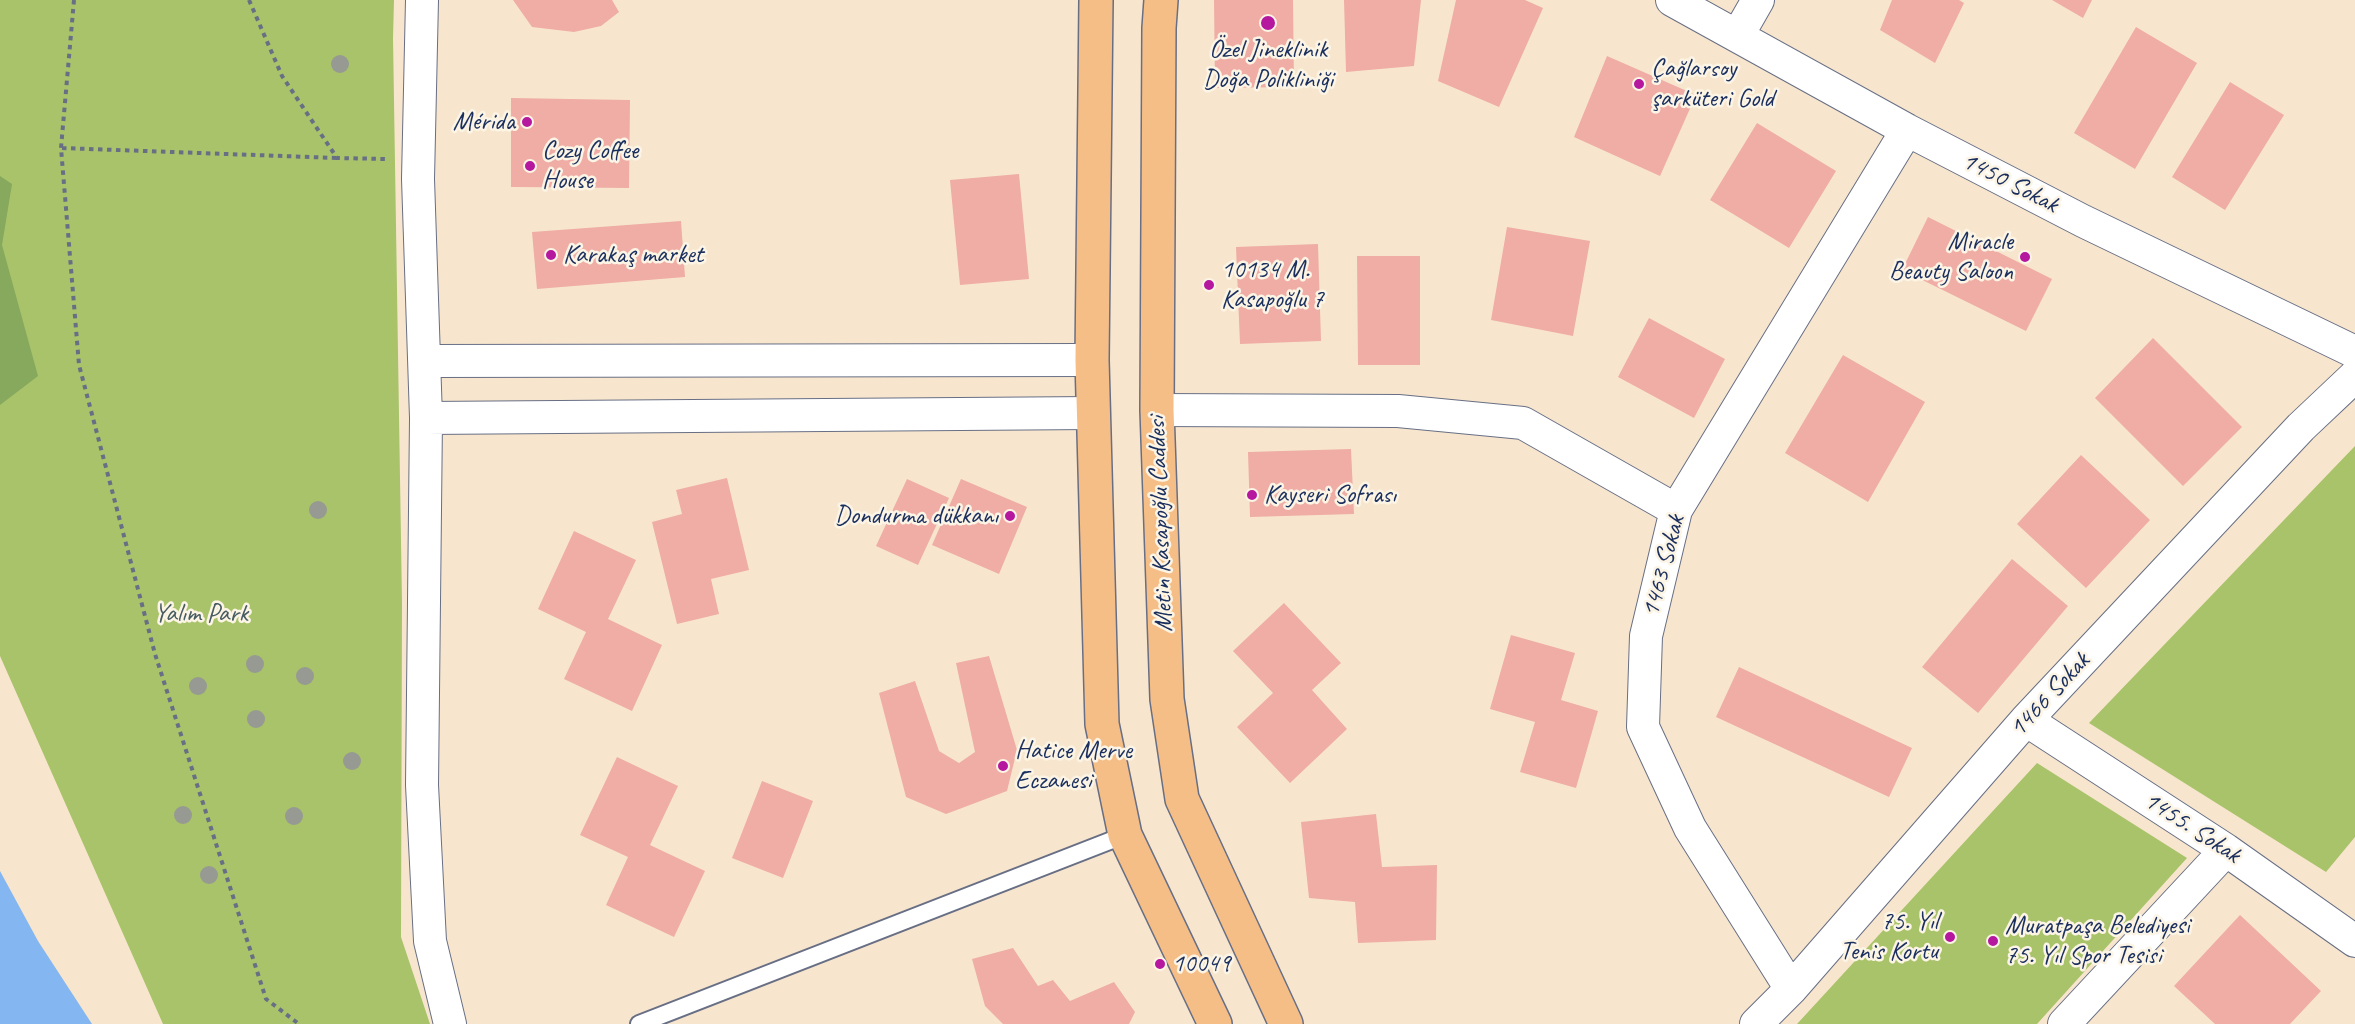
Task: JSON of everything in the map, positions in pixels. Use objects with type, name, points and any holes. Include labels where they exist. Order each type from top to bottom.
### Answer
[{"type":"main road","points":[[1096,0],[1092,360],[1102,724],[1125,835],[1215,1024]]},
{"type":"main road","name":"Metin Kasapoğlu Caddesi","points":[[1161,0],[1158,51],[1157,410],[1167,699],[1182,799],[1286,1024]]},
{"type":"street","points":[[422,0],[418,178],[426,418],[422,785],[430,941],[450,1024]]},
{"type":"street","name":"1450 Sokak","points":[[1672,0],[1907,130],[2083,221],[2355,352]]},
{"type":"street","points":[[1738,35],[1758,0]]},
{"type":"street","name":"1463 Sokak","points":[[1791,989],[1690,828],[1643,727],[1646,636],[1676,510],[1907,130]]},
{"type":"street","points":[[425,361],[1092,360]]},
{"type":"street","name":"1466 Sokak","points":[[1756,1024],[1791,989],[2026,720],[2301,427],[2355,376]]},
{"type":"street","points":[[1157,410],[1398,411],[1523,423],[1676,510]]},
{"type":"street","points":[[426,418],[1093,414]]},
{"type":"street","name":"1455. Sokak","points":[[2026,720],[2226,850],[2355,941]]},
{"type":"street","points":[[2064,1024],[2226,850]]},
{"type":"lane","points":[[639,1024],[1125,835]]},
{"type":"path","points":[[74,0],[61,148],[79,365],[155,654],[266,999],[299,1024]]},
{"type":"path","points":[[249,0],[282,76],[337,158]]},
{"type":"path","points":[[61,148],[390,159],[418,178]]},
{"type":"green space","name":"Yalım Park","points":[[0,0],[394,0],[402,603],[401,937],[430,1024],[163,1024],[0,656]]},
{"type":"green space","points":[[0,176],[12,184],[2,245],[38,376],[0,405]]},
{"type":"green space","points":[[2355,446],[2355,837],[2326,872],[2089,723]]},
{"type":"green space","name":"Muratpaşa Belediyesi 75. Yıl Spor Tesisi","points":[[2037,763],[2187,858],[2037,1024],[1797,1024]]},
{"type":"water","points":[[0,871],[38,941],[92,1024],[0,1024]]},
{"type":"building","points":[[513,0],[612,0],[619,12],[601,26],[574,32],[532,27]]},
{"type":"building","points":[[1214,0],[1293,0],[1294,87],[1215,88]]},
{"type":"building","points":[[1344,0],[1421,0],[1414,66],[1346,72]]},
{"type":"building","points":[[1456,0],[1525,0],[1543,8],[1499,107],[1438,81]]},
{"type":"building","points":[[1892,0],[1959,0],[1964,3],[1935,63],[1880,30]]},
{"type":"building","points":[[2052,0],[2092,0],[2083,18]]},
{"type":"building","points":[[2136,27],[2197,63],[2135,169],[2074,133]]},
{"type":"building","points":[[1607,56],[1696,95],[1660,176],[1574,137]]},
{"type":"building","points":[[2230,82],[2284,115],[2225,210],[2172,177]]},
{"type":"building","points":[[511,98],[630,100],[629,188],[511,187]]},
{"type":"building","points":[[1757,123],[1836,171],[1789,248],[1710,200]]},
{"type":"building","points":[[1019,174],[1029,279],[960,285],[950,180]]},
{"type":"building","points":[[1928,217],[2052,279],[2026,331],[1902,270]]},
{"type":"building","points":[[681,221],[685,277],[537,289],[532,232]]},
{"type":"building","points":[[1507,227],[1590,241],[1573,336],[1491,320]]},
{"type":"building","points":[[1318,244],[1321,341],[1240,344],[1236,247]]},
{"type":"building","points":[[1357,256],[1420,256],[1420,365],[1358,365]]},
{"type":"building","points":[[1649,318],[1725,359],[1694,418],[1618,377]]},
{"type":"building","points":[[2153,338],[2242,427],[2183,486],[2095,398]]},
{"type":"building","points":[[1843,355],[1925,402],[1868,502],[1785,453]]},
{"type":"building","points":[[1351,449],[1354,514],[1250,517],[1248,452]]},
{"type":"building","points":[[2081,455],[2150,520],[2086,588],[2017,524]]},
{"type":"building","points":[[727,478],[749,570],[711,579],[719,614],[677,624],[652,522],[682,514],[676,490]]},
{"type":"building","points":[[907,479],[949,498],[918,565],[876,546]]},
{"type":"building","points":[[961,479],[1027,507],[999,574],[932,545]]},
{"type":"building","points":[[574,531],[636,560],[608,619],[662,645],[632,711],[564,679],[586,632],[538,609]]},
{"type":"building","points":[[2012,559],[2068,606],[1978,713],[1922,667]]},
{"type":"building","points":[[1284,603],[1341,663],[1312,690],[1347,729],[1290,783],[1237,727],[1273,693],[1233,651]]},
{"type":"building","points":[[1511,635],[1575,653],[1561,700],[1598,711],[1576,788],[1520,772],[1535,722],[1490,709]]},
{"type":"building","points":[[989,656],[1017,750],[1007,791],[946,814],[906,797],[879,693],[915,681],[939,751],[959,763],[975,752],[956,663]]},
{"type":"building","points":[[1739,667],[1912,748],[1889,797],[1716,717]]},
{"type":"building","points":[[617,757],[678,786],[650,845],[705,871],[674,937],[606,905],[628,857],[580,835]]},
{"type":"building","points":[[762,781],[813,801],[783,878],[732,858]]},
{"type":"building","points":[[1376,814],[1382,867],[1437,865],[1436,940],[1358,943],[1355,902],[1309,898],[1301,822]]},
{"type":"building","points":[[2240,915],[2321,991],[2290,1024],[2215,1024],[2174,986]]},
{"type":"building","points":[[1013,948],[1038,986],[1053,980],[1070,1001],[1114,982],[1135,1012],[1129,1024],[1003,1024],[985,1006],[972,959]]},
{"type":"place","name":"Özel Jineklinik Doğa Polikliniği","points":[[1268,23]]},
{"type":"place","name":"Çağlarsoy şarküteri Gold","points":[[1639,84]]},
{"type":"place","name":"Mérida","points":[[527,122]]},
{"type":"place","name":"Cozy Coffee House","points":[[530,166]]},
{"type":"place","name":"Karakaş market","points":[[551,255]]},
{"type":"place","name":"Miracle Beauty Saloon","points":[[2025,257]]},
{"type":"place","name":"10134 M. Kasapoğlu 7","points":[[1209,285]]},
{"type":"place","name":"Kayseri Sofrası","points":[[1252,495]]},
{"type":"place","name":"Dondurma dükkanı","points":[[1010,516]]},
{"type":"place","name":"Hatice Merve Eczanesi","points":[[1003,766]]},
{"type":"place","name":"75. Yıl Tenis Kortu","points":[[1950,937]]},
{"type":"place","name":"Muratpaşa Belediyesi 75. Yıl Spor Tesisi","points":[[1993,941]]},
{"type":"place","name":"10049","points":[[1160,964]]}]
